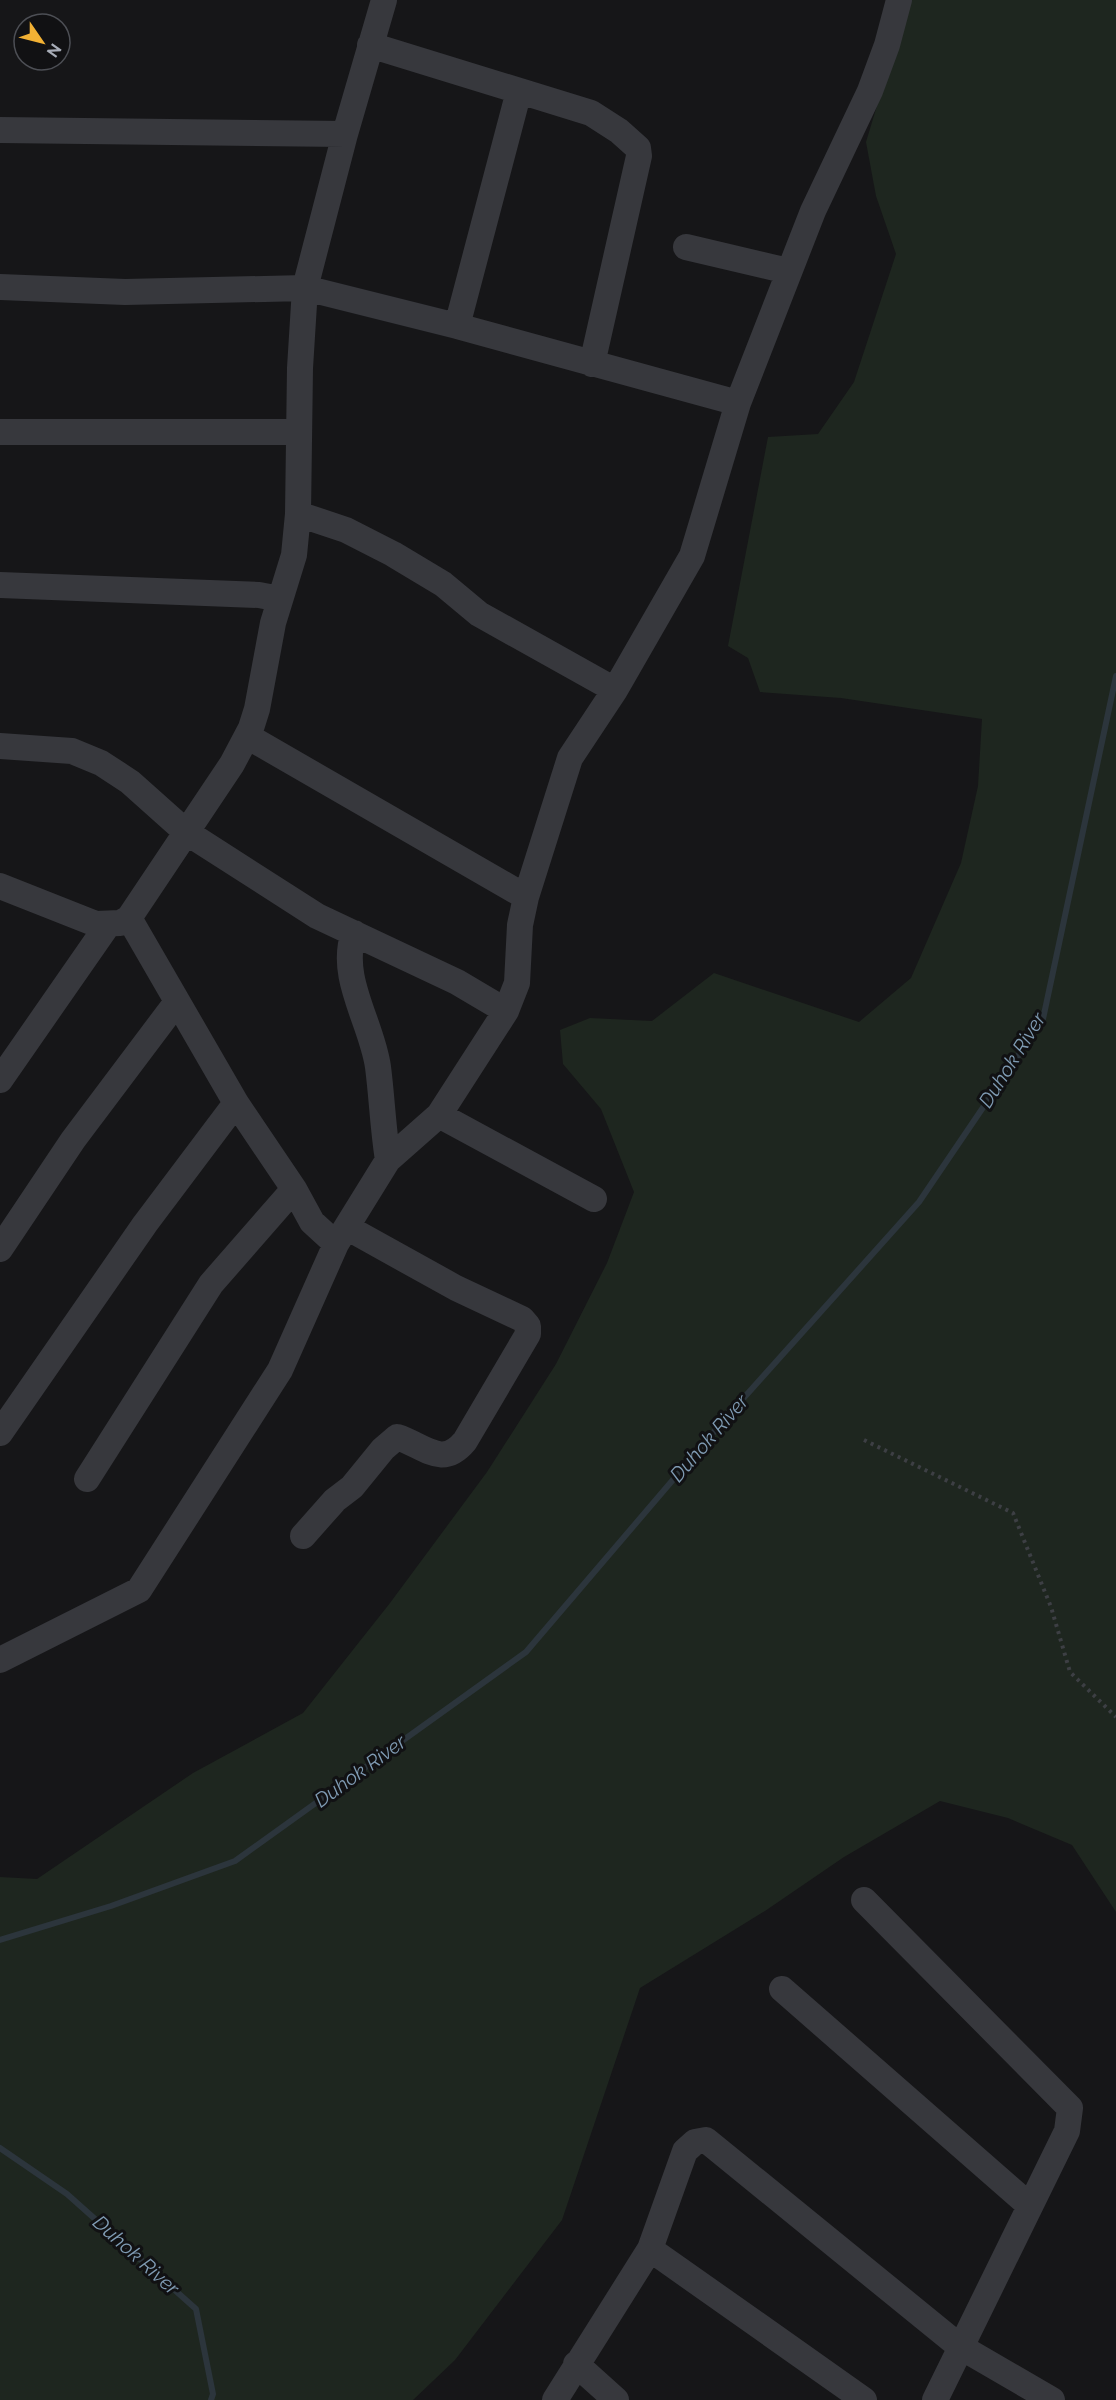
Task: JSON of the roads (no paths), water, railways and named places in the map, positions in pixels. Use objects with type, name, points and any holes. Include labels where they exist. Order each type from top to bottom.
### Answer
[{"type":"street","points":[[4,1069],[186,832],[247,736],[257,709],[280,599],[294,555],[298,514],[305,288],[345,134],[384,0]]},
{"type":"street","points":[[0,1660],[138,1590],[280,1370],[342,1236],[388,1160],[438,1115],[506,1011],[517,983],[520,925],[526,897],[570,758],[615,690],[692,556],[738,403],[788,271],[870,91],[887,45],[899,0]]},
{"type":"street","points":[[370,45],[591,113],[619,131],[638,148],[639,156],[592,364]]},
{"type":"street","points":[[457,326],[519,91]]},
{"type":"street","points":[[0,130],[345,134]]},
{"type":"street","points":[[686,247],[788,271]]},
{"type":"street","points":[[0,287],[125,292],[305,288],[457,326],[738,403]]},
{"type":"street","points":[[0,432],[299,432]]},
{"type":"street","points":[[298,514],[346,530],[393,554],[443,584],[479,615],[615,690]]},
{"type":"street","points":[[0,585],[259,595],[280,599]]},
{"type":"street","points":[[247,736],[526,897]]},
{"type":"street","points":[[0,746],[72,751],[101,763],[130,782],[186,832],[317,915],[457,982],[506,1011]]},
{"type":"street","points":[[0,886],[87,921],[118,922]]},
{"type":"street","points":[[118,922],[176,1003],[236,1103],[294,1188],[312,1222],[522,1319],[528,1326],[528,1334],[465,1441],[454,1453],[442,1456],[397,1437],[383,1449],[352,1487],[335,1500],[303,1536]]},
{"type":"street","points":[[354,933],[349,947],[349,965],[378,1066],[388,1160]]},
{"type":"street","points":[[0,1249],[73,1140],[176,1003]]},
{"type":"street","points":[[0,1434],[145,1224],[236,1103]]},
{"type":"street","points":[[438,1115],[594,1199]]},
{"type":"street","points":[[87,1479],[211,1284],[294,1188]]},
{"type":"street","points":[[864,1900],[1070,2108],[1067,2132],[959,2346],[935,2400]]},
{"type":"street","points":[[782,1989],[1030,2205]]},
{"type":"street","points":[[555,2400],[650,2249],[685,2151],[695,2142],[706,2140],[959,2346],[1052,2400]]},
{"type":"street","points":[[650,2249],[864,2400]]},
{"type":"street","points":[[576,2364],[616,2400]]},
{"type":"waterway","name":"Duhok River","points":[[0,1940],[111,1906],[235,1861],[526,1652],[724,1420],[919,1202],[1043,1019],[1116,676]]},
{"type":"waterway","name":"Duhok River","points":[[0,2148],[67,2194],[196,2309],[213,2394],[211,2400]]}]
